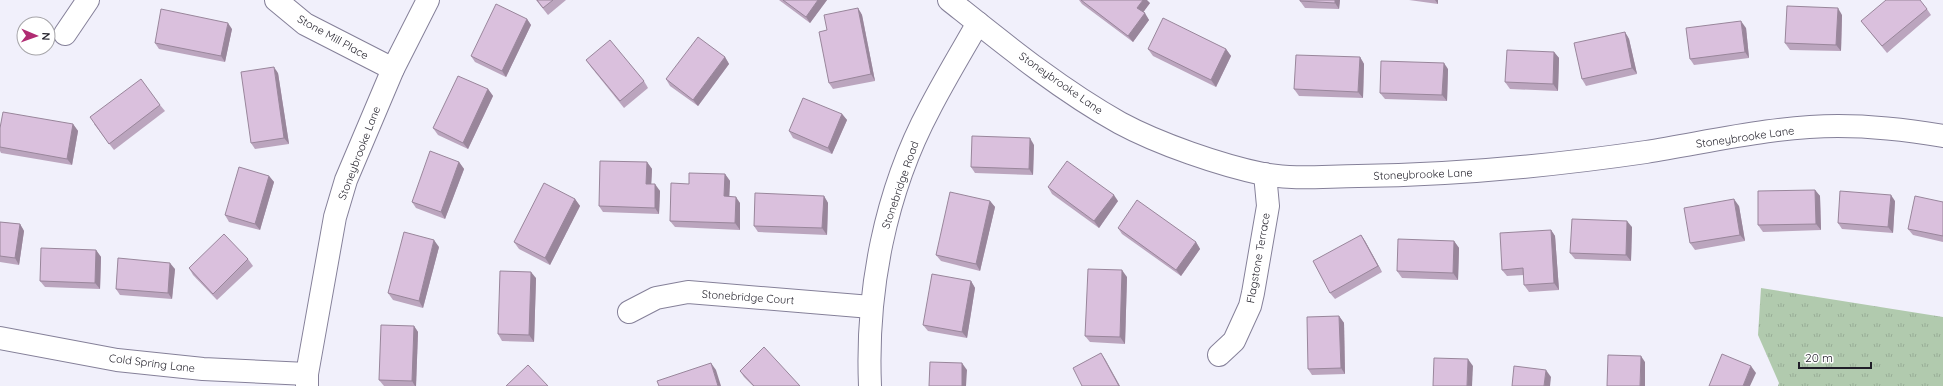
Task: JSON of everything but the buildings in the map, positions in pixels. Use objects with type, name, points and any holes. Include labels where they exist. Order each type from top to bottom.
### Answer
[{"type":"street","points":[[65,34],[88,0]]},
{"type":"street","name":"Stone Mill Place","points":[[276,0],[305,24],[393,69]]},
{"type":"street","name":"Stoneybrooke Lane","points":[[307,380],[335,217],[346,180],[393,69],[428,0]]},
{"type":"street","name":"Stoneybrooke Lane","points":[[949,0],[1070,92],[1120,123],[1155,139],[1213,160],[1265,174],[1300,177],[1481,172],[1558,164],[1768,132],[1836,126],[1898,129],[1943,136]]},
{"type":"street","name":"Stonebridge Road","points":[[870,386],[871,307],[888,212],[910,151],[930,108],[978,23]]},
{"type":"street","name":"Flagstone Terrace","points":[[1219,355],[1234,341],[1250,306],[1268,206],[1265,174]]},
{"type":"street","name":"Stonebridge Court","points":[[629,312],[656,298],[688,292],[871,307]]},
{"type":"street","name":"Cold Spring Lane","points":[[0,338],[117,360],[307,380]]},
{"type":"green space","points":[[1761,288],[1943,317],[1943,386],[1778,386],[1779,383],[1758,335]]}]
